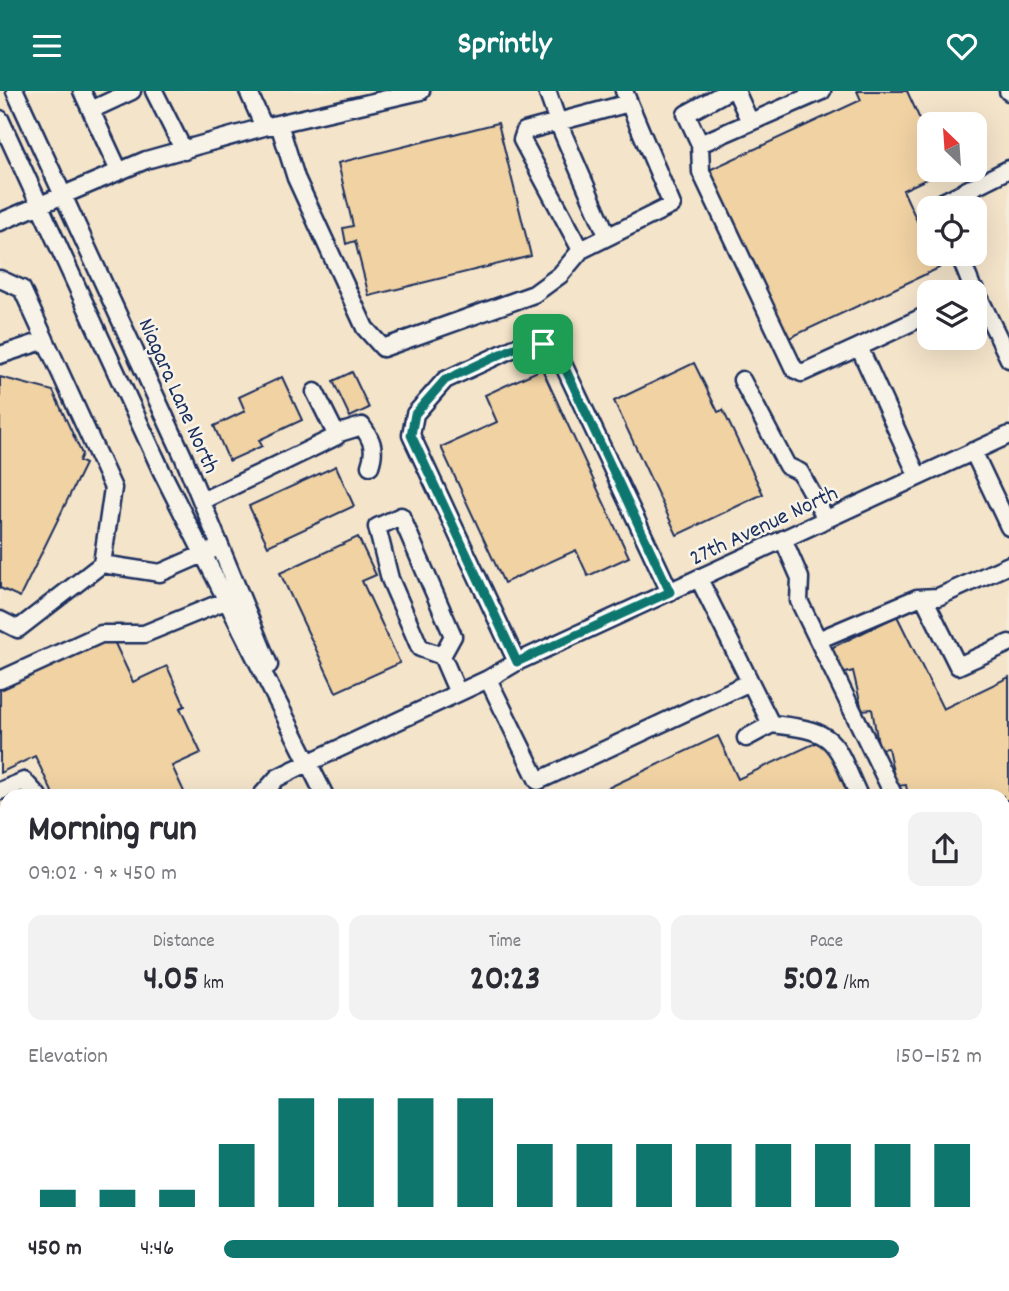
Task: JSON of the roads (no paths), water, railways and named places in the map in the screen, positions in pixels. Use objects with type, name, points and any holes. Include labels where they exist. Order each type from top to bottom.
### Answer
[{"type":"street","name":"Niagara Lane North","points":[[15,91],[202,501],[291,723]]},
{"type":"street","points":[[82,91],[119,171]]},
{"type":"street","points":[[91,110],[132,91]]},
{"type":"street","points":[[154,91],[184,151]]},
{"type":"street","points":[[248,91],[272,125],[365,328],[383,348],[534,294],[560,275],[581,250],[672,205],[626,97],[525,131],[522,140],[581,250]]},
{"type":"street","points":[[0,222],[119,171],[272,125],[388,95],[421,91]]},
{"type":"street","points":[[547,91],[607,235]]},
{"type":"street","points":[[728,91],[686,114],[700,144],[701,172],[794,369],[802,373],[917,320]]},
{"type":"street","points":[[736,91],[750,122]]},
{"type":"street","points":[[700,144],[822,91]]},
{"type":"street","name":"Niagara Lane North","points":[[0,119],[202,555],[291,723],[322,789]]},
{"type":"street","points":[[957,196],[1007,174]]},
{"type":"street","points":[[0,279],[22,289],[43,341],[113,488],[102,564],[18,629],[0,620]]},
{"type":"street","points":[[987,316],[1009,359]]},
{"type":"street","points":[[0,355],[43,341]]},
{"type":"street","points":[[517,662],[411,435],[415,414],[445,380],[523,344],[543,344],[556,349],[670,592]]},
{"type":"street","points":[[859,347],[918,477]]},
{"type":"street","points":[[742,380],[787,466],[800,472],[827,519]]},
{"type":"street","points":[[315,392],[336,434]]},
{"type":"street","points":[[202,501],[337,436],[336,434],[362,426],[372,439],[374,453],[370,466]]},
{"type":"street","name":"27th Avenue North","points":[[268,789],[277,779],[310,762],[488,679],[517,662],[1009,435]]},
{"type":"street","points":[[973,451],[1009,527]]},
{"type":"street","points":[[442,656],[453,636],[401,516],[377,527],[390,579],[420,648],[442,656],[458,693]]},
{"type":"street","points":[[783,539],[800,578],[799,601],[891,789]]},
{"type":"street","points":[[102,564],[160,573],[221,545]]},
{"type":"street","points":[[818,640],[924,598],[938,597],[1009,565]]},
{"type":"street","points":[[699,579],[772,724]]},
{"type":"street","points":[[924,598],[958,666],[1009,643]]},
{"type":"street","points":[[0,680],[101,634],[144,634],[225,601]]},
{"type":"street","points":[[488,679],[538,781],[750,683]]},
{"type":"street","points":[[746,739],[772,724],[812,729],[834,742],[856,789]]},
{"type":"street","points":[[5,789],[24,781],[31,789]]}]
